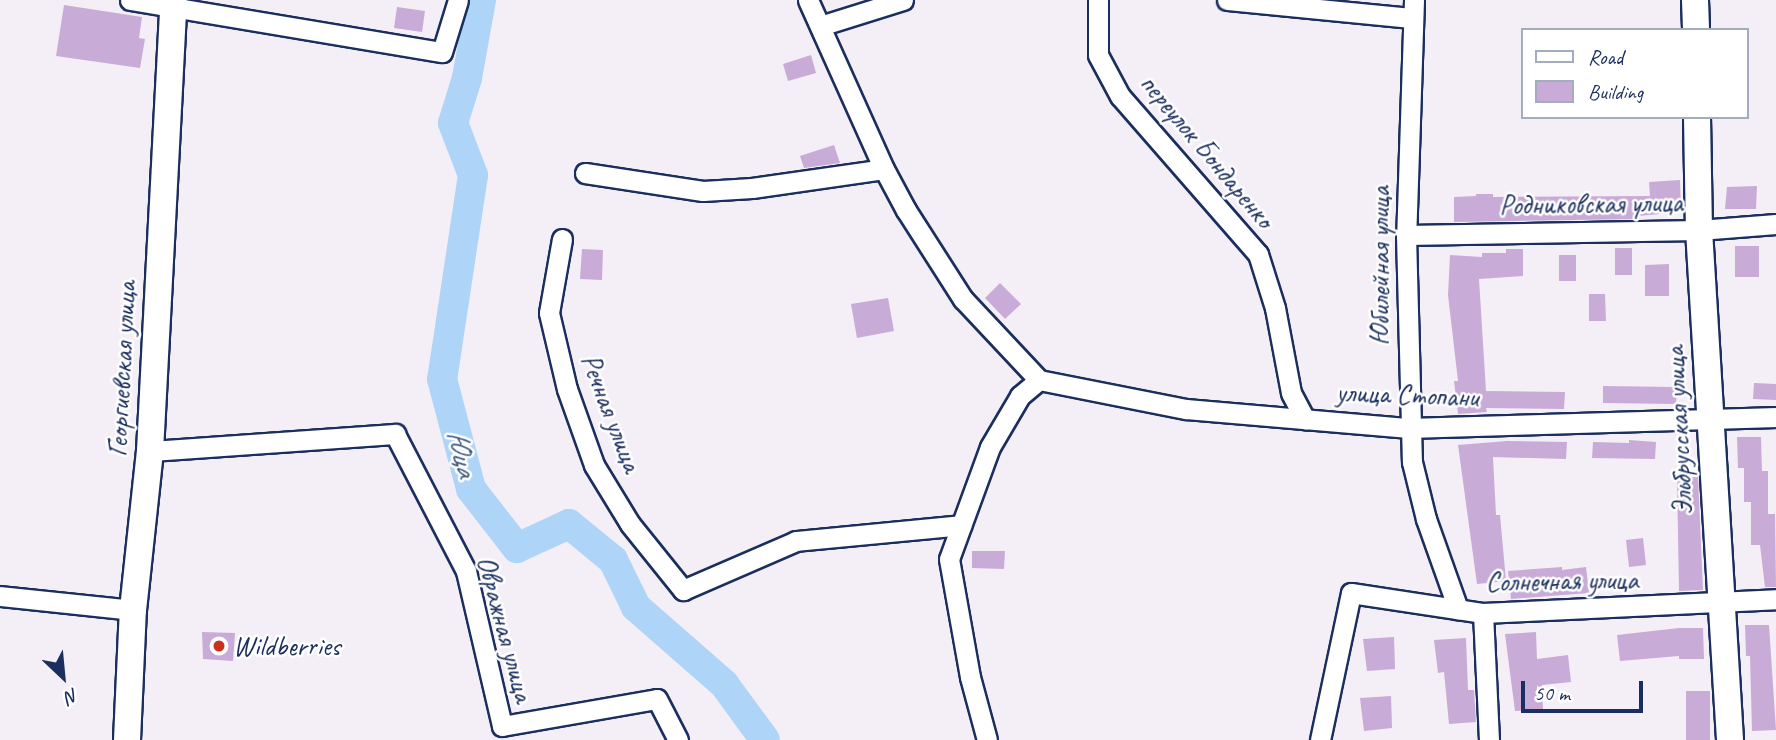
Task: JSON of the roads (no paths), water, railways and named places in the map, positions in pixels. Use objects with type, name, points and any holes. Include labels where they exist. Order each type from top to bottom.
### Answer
[{"type":"main road","points":[[1695,0],[1696,28]]},
{"type":"main road","name":"Георгиевская улица","points":[[127,740],[133,610],[150,451],[174,5]]},
{"type":"main road","name":"Эльбрусская улица","points":[[1697,119],[1699,230],[1730,740]]},
{"type":"street","points":[[130,0],[174,5],[442,52],[458,0]]},
{"type":"street","points":[[808,0],[884,169],[906,210],[963,299],[1039,380],[1020,396],[990,447],[950,559],[970,677],[987,740]]},
{"type":"street","points":[[820,26],[903,0]]},
{"type":"street","name":"переулок Бондаренко","points":[[1098,0],[1098,55],[1120,96],[1258,254],[1275,308],[1291,393],[1305,419]]},
{"type":"street","points":[[1227,0],[1413,9]]},
{"type":"street","name":"Юбилейная улица","points":[[1413,9],[1406,236],[1409,428],[1412,462],[1426,519],[1458,609]]},
{"type":"street","points":[[585,173],[703,191],[884,169]]},
{"type":"street","name":"Родниковская улица","points":[[1406,236],[1699,230],[1776,224]]},
{"type":"street","name":"Речная улица","points":[[562,239],[549,313],[567,389],[594,465],[630,524],[683,590],[796,541],[961,525]]},
{"type":"street","name":"улица Стопани","points":[[1039,380],[1186,409],[1409,428],[1776,417]]},
{"type":"street","name":"Овражная улица","points":[[150,451],[394,435],[466,571],[502,726],[657,699],[678,740]]},
{"type":"street","name":"Солнечная улица","points":[[1320,740],[1351,593],[1483,613],[1720,604],[1776,599]]},
{"type":"street","points":[[0,596],[133,610]]},
{"type":"street","points":[[1483,613],[1489,740]]},
{"type":"waterway","name":"Юца","points":[[481,0],[467,78],[453,123],[473,175],[442,379],[471,489],[517,548],[569,524],[613,560],[636,607],[724,684],[765,740]]},
{"type":"place","name":"Wildberries","points":[[219,646]]}]
